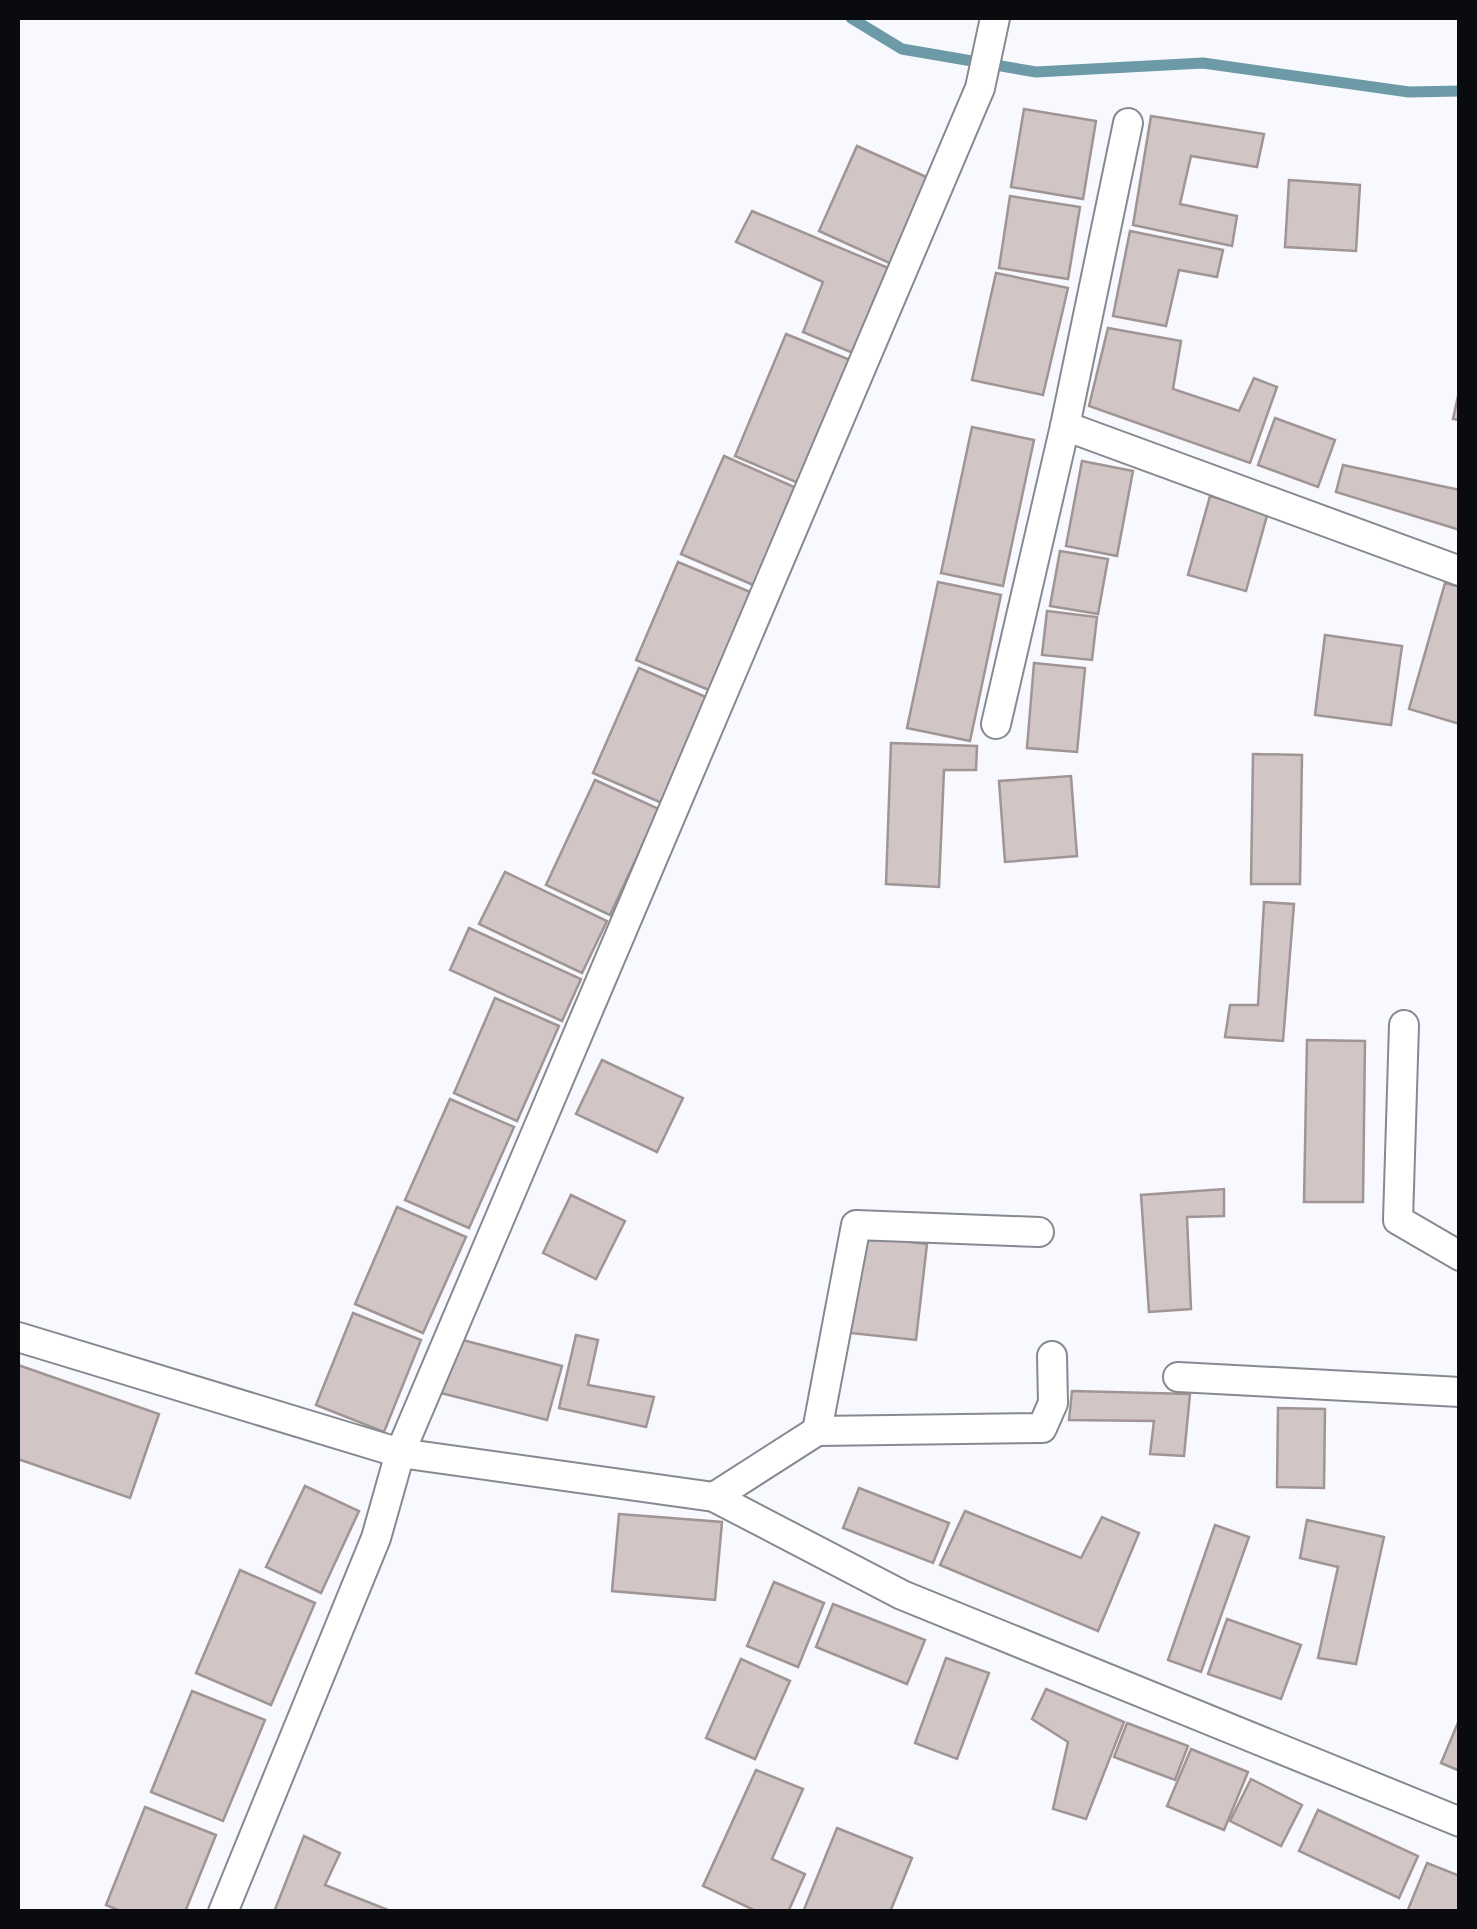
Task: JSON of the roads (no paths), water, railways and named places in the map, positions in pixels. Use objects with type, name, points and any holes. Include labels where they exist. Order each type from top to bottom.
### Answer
[{"type":"street","points":[[223,1912],[376,1538],[400,1453],[980,88],[995,18]]},
{"type":"street","points":[[996,724],[1065,426],[1128,124]]},
{"type":"street","points":[[1065,426],[1460,571]]},
{"type":"street","points":[[1404,1025],[1398,1220],[1460,1256]]},
{"type":"street","points":[[817,1431],[856,1224],[1040,1232]]},
{"type":"street","points":[[18,1337],[400,1453],[714,1497],[902,1595],[1460,1822]]},
{"type":"street","points":[[714,1497],[817,1431],[1042,1428],[1053,1403],[1052,1356]]},
{"type":"street","points":[[1178,1377],[1460,1392]]},
{"type":"waterway","points":[[851,18],[902,49],[1036,72],[1203,63],[1409,92],[1460,91]]}]
